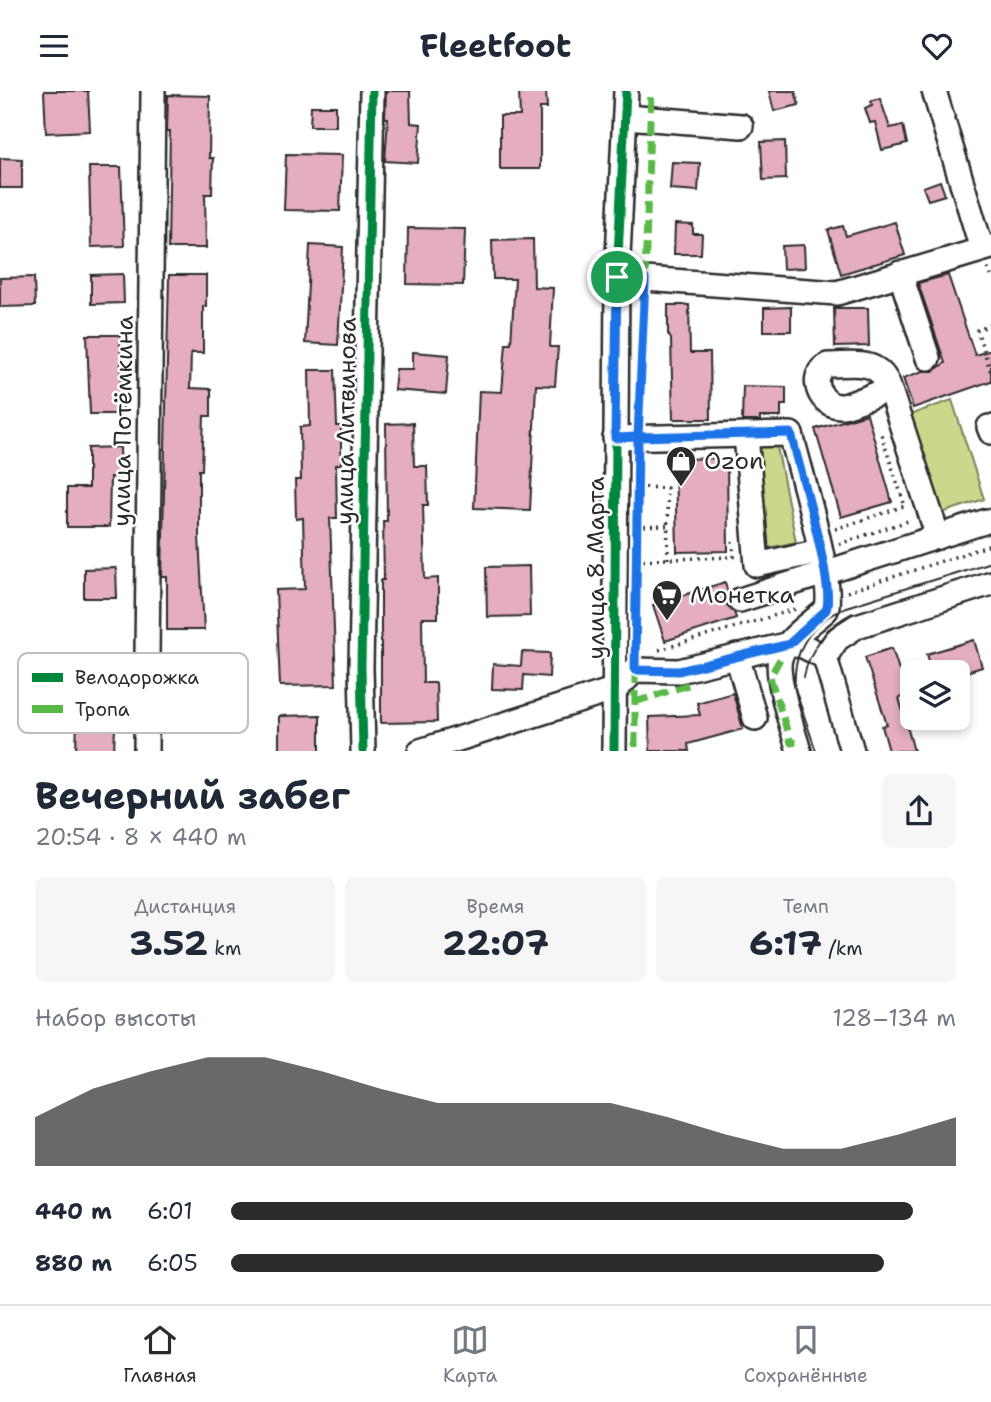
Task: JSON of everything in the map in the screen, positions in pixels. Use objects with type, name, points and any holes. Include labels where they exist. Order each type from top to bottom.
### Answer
[{"type":"street","name":"улица Потёмкина","points":[[147,653],[153,91]]},
{"type":"street","name":"улица Литвинова","points":[[363,751],[361,654],[372,91]]},
{"type":"street","name":"улица 8 Марта","points":[[614,751],[617,277],[626,91]]},
{"type":"street","points":[[617,277],[837,292],[987,248],[934,91]]},
{"type":"street","points":[[626,117],[741,126]]},
{"type":"street","points":[[900,274],[928,358]]},
{"type":"street","points":[[889,390],[938,537]]},
{"type":"street","points":[[615,438],[791,433],[826,574],[829,604],[826,610],[789,644],[780,659],[782,687],[799,751]]},
{"type":"street","points":[[746,435],[757,565],[818,543]]},
{"type":"street","points":[[740,600],[987,521]]},
{"type":"street","points":[[825,657],[837,639],[857,626],[991,583]]},
{"type":"street","points":[[420,751],[616,689],[635,670],[679,671],[789,644],[803,646],[825,657],[852,751]]},
{"type":"street","points":[[737,656],[755,718]]},
{"type":"street","name":"улица Потёмкина","points":[[146,733],[146,751]]},
{"type":"path","points":[[645,279],[638,487],[667,488],[668,559]]},
{"type":"path","points":[[991,325],[977,330],[991,373]]},
{"type":"path","points":[[818,543],[905,506],[881,434]]},
{"type":"path","points":[[637,538],[637,527],[667,526]]},
{"type":"path","points":[[637,549],[636,560],[734,557],[733,540]]},
{"type":"green space","points":[[952,400],[984,499],[939,514],[906,416]]},
{"type":"green space","points":[[751,447],[777,447],[796,542],[764,549]]},
{"type":"building","points":[[44,91],[88,91],[90,131],[46,133]]},
{"type":"building","points":[[386,91],[410,91],[411,123],[421,124],[418,163],[385,161],[388,118],[385,118]]},
{"type":"building","points":[[519,91],[546,91],[547,108],[540,108],[540,169],[500,169],[500,116],[520,116]]},
{"type":"building","points":[[769,91],[795,91],[799,105],[774,111]]},
{"type":"building","points":[[168,95],[210,96],[209,158],[213,158],[212,194],[205,194],[206,248],[168,248]]},
{"type":"building","points":[[880,98],[890,128],[903,125],[907,144],[882,150],[875,122],[870,123],[865,108],[872,105],[871,101]]},
{"type":"building","points":[[311,106],[336,106],[336,126],[310,126]]},
{"type":"building","points":[[785,141],[786,179],[763,180],[761,142]]},
{"type":"building","points":[[286,154],[342,155],[340,211],[284,210]]},
{"type":"building","points":[[0,158],[22,159],[22,188],[0,188]]},
{"type":"building","points":[[672,162],[700,163],[698,191],[670,189]]},
{"type":"building","points":[[89,167],[121,167],[124,246],[91,247]]},
{"type":"building","points":[[940,181],[945,195],[928,200],[923,187]]},
{"type":"building","points":[[895,222],[905,255],[841,274],[828,230],[843,226],[846,236]]},
{"type":"building","points":[[675,224],[693,225],[693,234],[702,234],[701,254],[674,254]]},
{"type":"building","points":[[408,228],[465,229],[463,285],[407,284]]},
{"type":"building","points":[[533,239],[534,287],[553,288],[550,347],[558,347],[555,386],[536,385],[530,510],[474,508],[479,391],[502,392],[506,343],[511,343],[515,279],[493,279],[492,240]]},
{"type":"building","points":[[310,245],[343,247],[338,345],[305,343]]},
{"type":"building","points":[[804,245],[805,268],[783,269],[782,246]]},
{"type":"building","points":[[123,274],[124,303],[91,304],[91,275]]},
{"type":"building","points":[[169,275],[206,275],[203,353],[191,353],[190,388],[211,389],[211,416],[204,416],[202,470],[199,470],[204,630],[167,630],[167,577],[162,577]]},
{"type":"building","points":[[948,275],[975,355],[991,350],[991,381],[913,408],[903,378],[923,371],[933,371],[945,363],[918,283]]},
{"type":"building","points":[[34,277],[35,306],[0,307],[0,278]]},
{"type":"building","points":[[668,305],[689,305],[690,353],[710,353],[711,419],[673,419]]},
{"type":"building","points":[[791,307],[791,331],[764,331],[764,308]]},
{"type":"building","points":[[834,308],[868,308],[869,346],[835,347]]},
{"type":"building","points":[[87,335],[120,335],[123,414],[90,414]]},
{"type":"building","points":[[413,352],[449,355],[446,394],[394,390],[396,369],[413,369]]},
{"type":"building","points":[[309,370],[335,370],[337,426],[341,426],[341,464],[336,465],[337,518],[330,518],[336,685],[280,686],[276,590],[305,589],[303,518],[296,519],[295,480],[301,480],[300,427],[310,426]]},
{"type":"building","points":[[743,386],[786,387],[786,405],[781,405],[781,417],[760,417],[760,421],[742,421]]},
{"type":"building","points":[[867,414],[892,502],[841,517],[815,429]]},
{"type":"building","points":[[413,423],[414,466],[427,466],[428,505],[423,505],[425,579],[438,578],[438,618],[422,618],[423,683],[436,683],[437,722],[381,723],[381,580],[384,580],[383,521],[387,521],[386,424]]},
{"type":"building","points":[[120,447],[121,477],[110,477],[109,527],[67,527],[67,488],[88,488],[88,448]]},
{"type":"building","points":[[727,458],[728,551],[677,552],[675,459]]},
{"type":"building","points":[[529,566],[530,616],[487,617],[486,567]]},
{"type":"building","points":[[116,568],[117,598],[84,598],[84,569]]},
{"type":"building","points":[[725,582],[727,605],[736,618],[665,641],[653,605]]},
{"type":"building","points":[[974,640],[982,667],[970,671],[970,660],[929,660],[927,654]]},
{"type":"building","points":[[892,648],[900,673],[900,730],[908,730],[914,751],[889,751],[882,726],[887,725],[865,657]]},
{"type":"building","points":[[522,652],[550,653],[549,677],[524,675],[523,690],[492,689],[493,664],[521,666]]},
{"type":"building","points":[[733,693],[743,729],[688,744],[689,751],[650,751],[649,717],[700,715],[697,703]]},
{"type":"building","points":[[320,715],[320,751],[279,751],[279,716]]},
{"type":"building","points":[[77,733],[115,733],[114,751],[76,751]]},
{"type":"tram line","points":[[816,751],[795,689],[797,662],[806,639],[814,629],[846,607],[991,562]]},
{"type":"tram line","points":[[804,677],[810,657],[821,639],[836,624],[853,613]]},
{"type":"marked path","points":[[645,279],[651,91]]},
{"type":"marked path","points":[[780,659],[770,677],[791,743],[796,742]]},
{"type":"marked path","points":[[635,670],[635,751]]},
{"type":"marked path","points":[[635,702],[694,683]]},
{"type":"cycle path","points":[[363,751],[361,667],[372,91]]},
{"type":"cycle path","points":[[614,751],[617,277],[626,91]]},
{"type":"place","name":"Ozon","points":[[681,488]]},
{"type":"place","name":"Монетка","points":[[667,622]]},
{"type":"route","points":[[617,277],[615,438],[638,437],[635,670],[679,671],[789,644],[826,610],[829,604],[826,574],[791,433],[638,437],[645,279],[617,277]]}]
